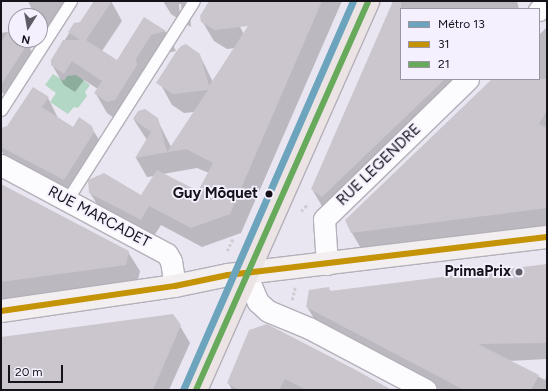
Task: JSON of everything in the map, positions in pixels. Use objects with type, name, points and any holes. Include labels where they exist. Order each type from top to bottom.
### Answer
[{"type":"main road","points":[[196,390],[368,1]]},
{"type":"main road","points":[[1,311],[175,286],[246,274],[547,237]]},
{"type":"street","name":"RUE LEGENDRE","points":[[328,264],[324,219],[467,80]]},
{"type":"street","name":"RUE MARCADET","points":[[1,164],[167,254],[171,261],[175,286]]},
{"type":"street","points":[[246,274],[258,302],[268,311],[309,328],[426,390]]},
{"type":"lane","points":[[1,110],[71,1]]},
{"type":"lane","points":[[67,200],[194,1]]},
{"type":"path","points":[[301,211],[308,204]]},
{"type":"path","points":[[227,251],[233,238]]},
{"type":"path","points":[[292,302],[295,287]]},
{"type":"green space","points":[[53,74],[64,81],[67,76],[76,75],[90,85],[85,92],[87,96],[78,108],[74,107],[68,114],[50,102],[56,93],[45,85]]},
{"type":"building","points":[[94,1],[112,1],[86,40],[117,60],[144,17],[166,31],[151,35],[136,59],[137,65],[115,100],[107,102],[94,93],[102,81],[72,61],[64,74],[51,65],[51,60],[63,40],[80,40],[68,32],[74,23],[80,22]]},
{"type":"building","points":[[209,1],[322,1],[230,214],[191,228],[149,206],[141,220],[89,193],[88,180],[104,173],[141,195],[157,170],[198,191],[213,163],[186,149],[135,158],[151,132],[133,119],[138,111],[145,109],[158,118],[167,152],[208,90],[173,94],[156,83],[176,52],[181,46],[186,44],[200,54],[209,86],[248,26],[215,30],[201,22],[200,16]]},
{"type":"building","points":[[393,1],[401,1],[400,80],[444,80],[322,197],[311,189]]},
{"type":"building","points":[[8,31],[8,48],[25,48],[1,85],[1,42]]},
{"type":"building","points":[[547,79],[547,110],[539,124],[547,128],[547,208],[351,233],[345,220],[491,80]]},
{"type":"building","points":[[33,87],[49,97],[42,107],[73,127],[79,117],[92,126],[94,132],[64,180],[1,147],[1,128],[7,126]]},
{"type":"building","points":[[1,184],[129,251],[126,265],[1,282]]},
{"type":"building","points":[[547,264],[547,343],[478,344],[539,375],[531,390],[464,390],[306,307],[309,290],[329,287],[330,291]]},
{"type":"building","points":[[173,314],[181,325],[153,390],[1,390],[1,337]]},
{"type":"building","points":[[267,324],[392,390],[307,390],[285,379],[279,390],[239,390],[227,383],[249,330]]},
{"type":"metro line","name":"13","points":[[183,390],[353,1]]},
{"type":"transit line","name":"21","points":[[196,390],[368,1]]},
{"type":"transit line","name":"31","points":[[1,311],[175,286],[228,275],[547,237]]},
{"type":"place","name":"Guy Môquet","points":[[269,194]]},
{"type":"place","name":"PrimaPrix","points":[[519,272]]}]
